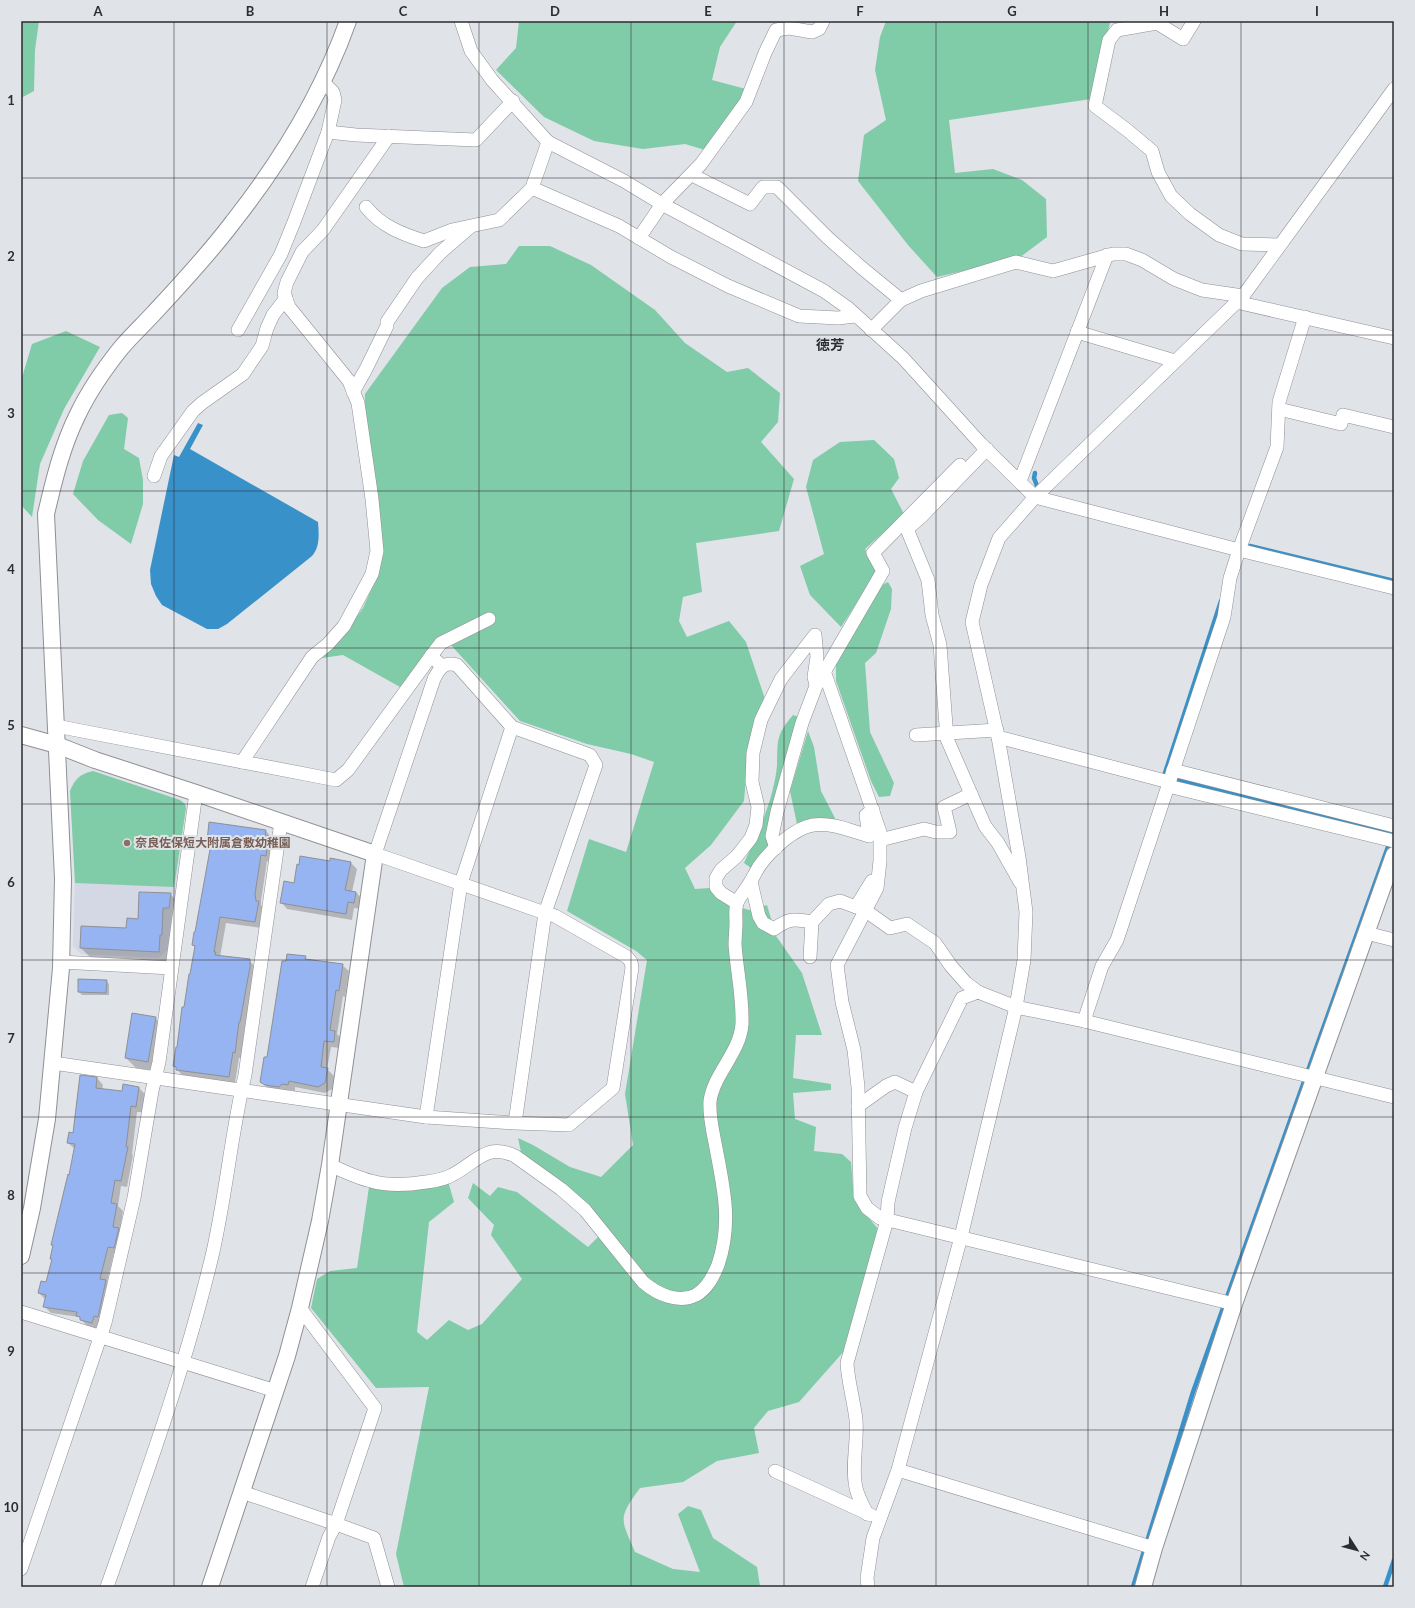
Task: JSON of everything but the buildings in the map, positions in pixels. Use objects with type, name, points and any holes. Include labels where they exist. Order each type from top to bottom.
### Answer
[{"type":"street","points":[[21,1256],[32,1208],[47,1119],[61,962],[63,878],[46,514],[54,476],[65,441],[78,413],[97,381],[121,348],[192,270],[233,222],[262,182],[303,119],[323,82],[338,50],[348,21]]},
{"type":"street","points":[[461,21],[471,51],[492,80],[513,101],[548,142],[624,181],[662,204],[824,291],[848,308],[855,316],[903,358],[984,446],[1035,497],[1239,550],[1394,588]]},
{"type":"street","points":[[639,238],[662,204],[675,189],[692,175],[701,164],[746,102],[765,53],[776,30],[789,28],[812,32],[819,29],[823,21]]},
{"type":"street","points":[[1194,21],[1183,39],[1157,23],[1117,30],[1109,40],[1095,106],[1128,130],[1152,152],[1158,172],[1171,196],[1190,214],[1219,235],[1242,244],[1279,245]]},
{"type":"street","points":[[238,330],[280,254],[294,222],[328,132],[335,100],[333,92],[323,82]]},
{"type":"street","points":[[868,1587],[867,1578],[873,1538],[898,1470],[961,1237],[1016,1007],[1024,960],[1026,912],[1020,857],[998,734],[972,622],[981,585],[999,538],[1035,497],[1239,299],[1393,91]]},
{"type":"street","points":[[328,132],[356,135],[476,140],[513,101]]},
{"type":"street","points":[[242,762],[312,657],[328,644],[344,626],[372,574],[377,551],[358,403],[349,380],[289,307],[284,294],[287,282],[302,252],[323,230],[390,136]]},
{"type":"street","points":[[366,207],[375,218],[406,236],[424,241],[452,230],[498,220],[532,188],[548,142]]},
{"type":"street","points":[[692,175],[750,204],[764,187],[777,187],[828,238],[902,300]]},
{"type":"street","points":[[532,188],[619,226],[671,257],[728,286],[799,316],[838,318],[855,316]]},
{"type":"street","points":[[353,392],[387,326],[387,322],[417,278],[440,253],[470,227]]},
{"type":"street","points":[[871,330],[902,300],[921,291],[1016,262],[1052,271],[1107,255],[1126,254],[1142,260],[1174,279],[1202,290],[1305,318],[1394,338]]},
{"type":"street","points":[[1020,481],[1107,255]]},
{"type":"street","points":[[154,476],[161,456],[193,411],[243,374],[262,346],[267,328],[273,316],[286,298]]},
{"type":"street","points":[[1084,1021],[1102,966],[1117,940],[1224,618],[1230,578],[1277,447],[1280,402],[1305,318]]},
{"type":"street","points":[[1077,332],[1175,361]]},
{"type":"street","points":[[1279,409],[1341,424],[1343,415],[1394,427]]},
{"type":"street","points":[[776,848],[772,836],[777,812],[802,723],[816,686],[883,571],[873,553],[984,446]]},
{"type":"street","points":[[984,446],[922,516],[907,529],[928,580],[932,615],[940,645],[947,739],[985,826],[998,843],[1023,889]]},
{"type":"street","points":[[56,726],[336,780],[348,770],[441,643],[489,619]]},
{"type":"street","points":[[737,903],[721,893],[716,886],[716,878],[721,870],[737,856],[751,838],[756,825],[758,807],[752,782],[753,753],[761,720],[781,679],[815,635],[817,657],[814,677],[816,686]]},
{"type":"street","points":[[430,656],[442,666]]},
{"type":"street","points":[[210,1587],[276,1391],[300,1308],[320,1221],[339,1105],[375,854],[434,679],[442,666],[451,663],[457,666],[512,727],[590,755],[596,765],[545,913],[515,1123]]},
{"type":"street","points":[[824,670],[880,832],[877,888],[837,965],[842,1002],[854,1050],[858,1106],[860,1196],[867,1208],[880,1218],[887,1220],[1228,1302]]},
{"type":"street","points":[[426,1117],[461,883],[512,727]]},
{"type":"street","points":[[916,735],[946,732],[998,734],[1170,779],[1392,844],[1366,932],[1308,1076],[1228,1302],[1148,1546],[1143,1587]]},
{"type":"street","points":[[21,735],[57,745],[95,760],[390,858],[555,916],[627,958],[631,962],[632,968],[612,1088],[569,1125],[426,1117],[241,1091],[53,1062]]},
{"type":"street","points":[[1170,779],[1393,826]]},
{"type":"street","points":[[21,1569],[105,1323],[134,1198],[159,1062],[196,793]]},
{"type":"street","points":[[880,840],[924,829],[936,832],[950,832],[944,807],[971,794]]},
{"type":"street","points":[[330,1165],[370,1181],[401,1184],[427,1182],[451,1176],[477,1157],[486,1153],[498,1151],[507,1152],[515,1156],[561,1189],[586,1210],[643,1282],[651,1289],[680,1299],[690,1297],[701,1292],[715,1273],[722,1251],[726,1227],[724,1191],[710,1116],[710,1100],[714,1087],[737,1043],[742,1027],[743,1003],[735,944],[737,903],[760,865],[783,840],[800,829],[811,825],[822,824],[869,836],[866,815],[873,810]]},
{"type":"street","points":[[107,1587],[197,1315],[218,1228],[224,1200],[241,1091],[246,1075],[281,822]]},
{"type":"street","points":[[810,957],[812,922],[829,904],[840,901],[856,907],[879,872]]},
{"type":"street","points":[[751,882],[757,910],[763,923],[774,929],[784,921],[795,919],[812,922]]},
{"type":"street","points":[[866,911],[890,928],[907,924],[936,943],[951,966],[966,983],[978,992],[1016,1007],[1084,1021],[1394,1097]]},
{"type":"street","points":[[1366,932],[1394,940]]},
{"type":"street","points":[[61,962],[172,968]]},
{"type":"street","points":[[867,1514],[856,1488],[854,1464],[856,1422],[853,1394],[848,1378],[847,1363],[887,1220],[888,1202],[905,1128],[916,1092],[962,998],[978,992]]},
{"type":"street","points":[[858,1106],[886,1086],[895,1082],[916,1092]]},
{"type":"street","points":[[300,1308],[376,1408],[336,1524],[329,1537],[312,1587]]},
{"type":"street","points":[[21,1312],[276,1391]]},
{"type":"street","points":[[898,1470],[1148,1546]]},
{"type":"street","points":[[775,1471],[880,1519]]},
{"type":"street","points":[[242,1492],[374,1538],[388,1587]]},
{"type":"shaded area","name":"奈良佐保短大附属倉敷幼稚園","points":[[93,771],[180,800],[185,804],[186,808],[167,950],[159,958],[81,954],[73,946],[75,878],[70,791],[74,782],[79,776]]},
{"type":"green space","points":[[21,21],[39,21],[35,50],[34,91],[21,98]]},
{"type":"green space","points":[[519,21],[737,21],[720,47],[712,80],[746,89],[742,99],[705,150],[685,144],[643,149],[594,141],[544,117],[496,70],[516,48]]},
{"type":"green space","points":[[886,21],[1106,21],[1110,23],[1091,99],[949,120],[955,173],[993,169],[1022,180],[1046,199],[1047,237],[1019,258],[937,277],[908,245],[858,181],[864,135],[886,120],[875,70],[880,37]]},
{"type":"green space","points":[[519,246],[550,246],[591,265],[655,310],[685,343],[727,372],[748,368],[780,393],[778,422],[761,442],[794,479],[779,531],[696,543],[702,592],[683,597],[679,621],[687,637],[729,621],[746,642],[765,699],[748,753],[744,801],[711,845],[685,868],[695,889],[710,888],[733,905],[749,910],[767,905],[776,936],[802,973],[822,1035],[796,1035],[793,1078],[831,1084],[831,1090],[793,1093],[795,1119],[816,1127],[814,1151],[842,1154],[851,1162],[854,1200],[878,1229],[845,1350],[799,1402],[768,1411],[754,1428],[759,1453],[717,1461],[683,1482],[640,1488],[628,1506],[624,1519],[624,1525],[635,1552],[673,1569],[700,1572],[678,1514],[688,1506],[701,1510],[713,1538],[757,1567],[760,1586],[757,1587],[404,1587],[396,1554],[429,1387],[376,1388],[311,1308],[317,1279],[330,1271],[357,1268],[369,1187],[398,1190],[448,1181],[454,1202],[429,1222],[417,1332],[427,1340],[449,1320],[468,1330],[482,1324],[522,1279],[491,1235],[494,1225],[468,1198],[473,1183],[490,1196],[498,1187],[517,1192],[588,1247],[606,1229],[567,1189],[521,1152],[518,1138],[570,1167],[601,1177],[633,1145],[625,1094],[647,960],[636,951],[567,911],[589,839],[626,852],[654,762],[631,754],[587,744],[520,721],[443,638],[400,687],[343,655],[322,658],[342,637],[363,608],[378,575],[383,547],[377,494],[364,418],[365,394],[442,288],[470,267],[506,264]]},
{"type":"green space","points":[[66,331],[100,347],[64,409],[40,464],[32,517],[21,505],[21,381],[32,344]]},
{"type":"green space","points":[[122,413],[128,418],[124,449],[139,458],[143,480],[143,504],[131,544],[98,520],[73,494],[83,461],[109,415]]},
{"type":"green space","points":[[874,440],[894,459],[899,478],[891,489],[904,514],[865,549],[876,573],[841,627],[810,595],[800,566],[824,554],[806,487],[813,460],[840,442]]},
{"type":"green space","points":[[888,582],[892,589],[891,609],[876,653],[865,663],[870,732],[894,783],[890,796],[879,797],[871,781],[836,681],[836,661],[880,586]]},
{"type":"green space","points":[[793,715],[799,717],[769,846],[751,868],[744,863],[770,800],[776,774],[780,734]]},
{"type":"green space","points":[[808,731],[814,747],[821,791],[836,820],[812,818],[797,824],[790,791]]},
{"type":"green space","name":"奈良佐保短大附属倉敷幼稚園","points":[[93,771],[180,800],[185,804],[186,808],[174,887],[75,883],[70,791],[78,778]]},
{"type":"water","points":[[198,423],[203,425],[190,449],[318,522],[318,544],[312,556],[227,624],[218,629],[207,629],[162,605],[151,584],[150,570],[174,455],[179,457]]},
{"type":"waterway","points":[[1035,473],[1034,478],[1037,486]]},
{"type":"waterway","points":[[1250,546],[1394,581]]},
{"type":"waterway","points":[[1164,776],[1221,601]]},
{"type":"waterway","points":[[1171,778],[1393,834]]},
{"type":"waterway","points":[[1133,1587],[1193,1392],[1394,830]]},
{"type":"waterway","points":[[1385,1587],[1394,1560]]},
{"type":"place","name":"奈良佐保短大附属倉敷幼稚園","points":[[127,843]]},
{"type":"district","name":"徳芳","points":[[830,345]]}]
